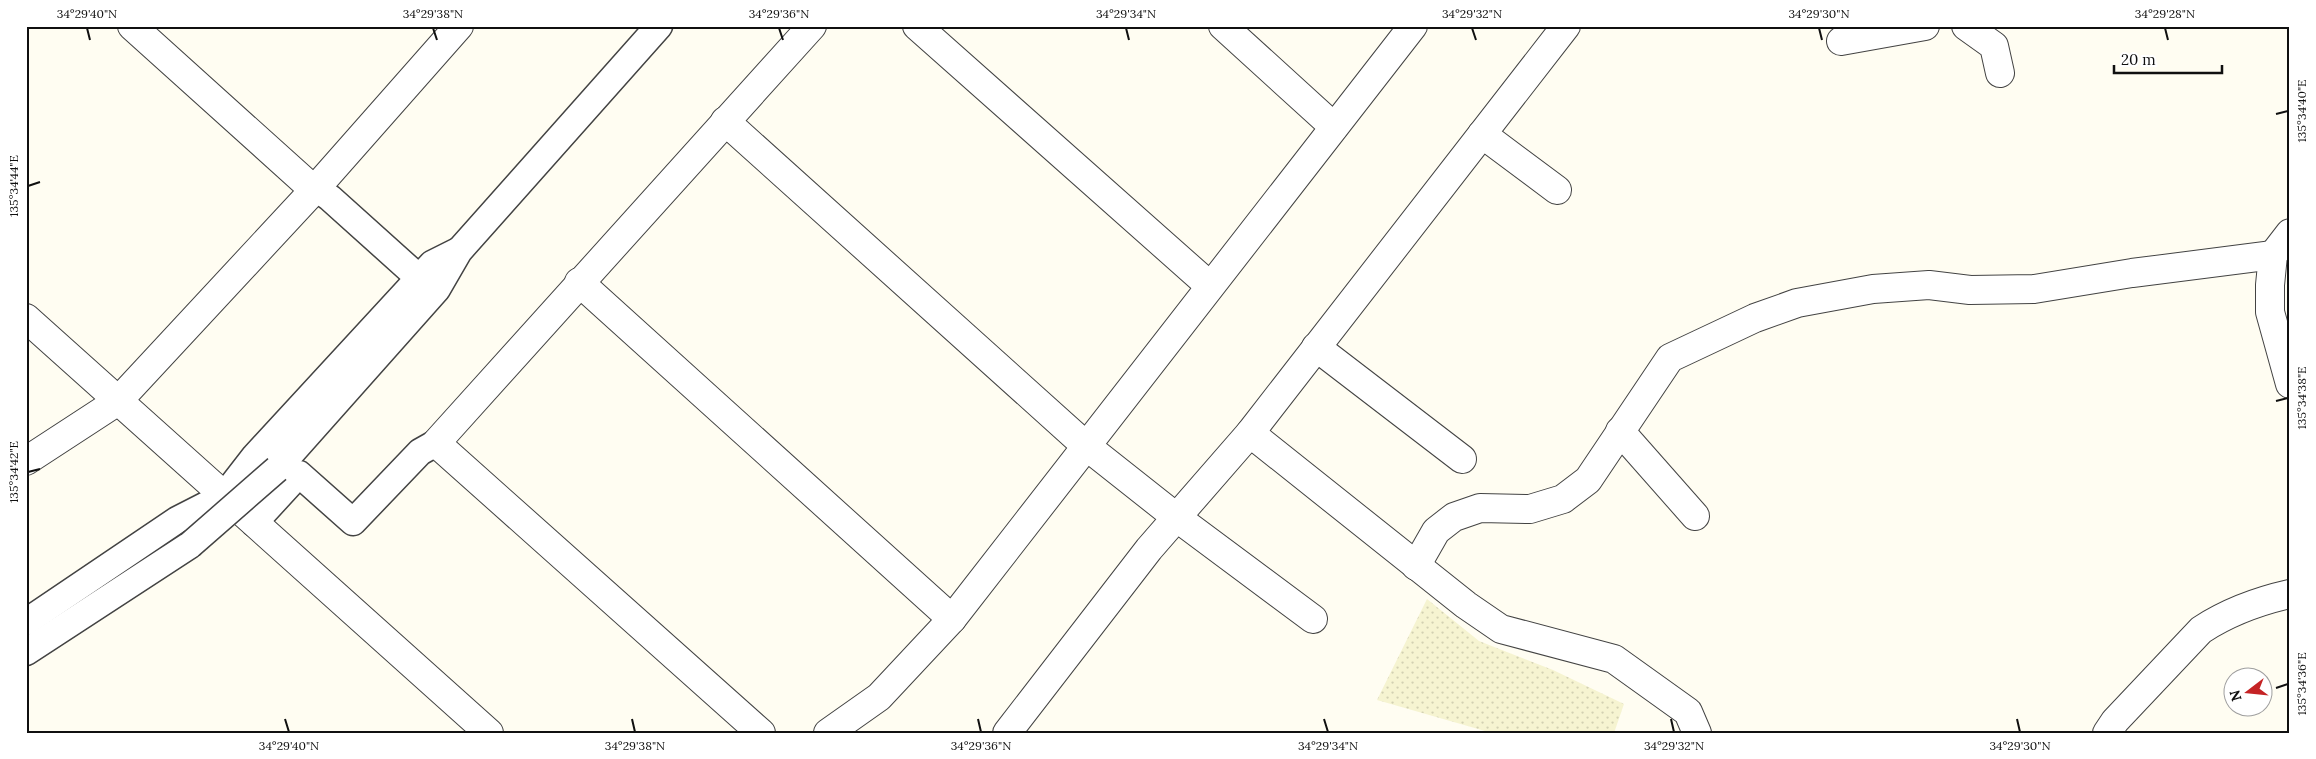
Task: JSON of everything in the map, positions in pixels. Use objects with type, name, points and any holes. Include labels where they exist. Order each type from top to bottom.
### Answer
[{"type":"street","points":[[132,26],[315,189],[419,278]]},
{"type":"street","points":[[26,461],[118,401],[315,189],[459,26]]},
{"type":"street","points":[[26,652],[190,544],[277,468],[437,289],[459,251],[659,26]]},
{"type":"street","points":[[254,523],[299,474],[354,522],[420,452],[436,443],[812,26]]},
{"type":"street","points":[[917,26],[1210,286]]},
{"type":"street","points":[[1223,26],[1334,127]]},
{"type":"street","points":[[828,733],[879,697],[952,619],[1085,445],[1413,26]]},
{"type":"street","points":[[1842,41],[1925,26]]},
{"type":"street","points":[[1966,26],[1994,46],[2000,74]]},
{"type":"street","points":[[1007,733],[1149,549],[1250,433],[1563,27]]},
{"type":"street","points":[[726,121],[1085,445],[1176,518],[1313,619]]},
{"type":"street","points":[[1482,134],[1558,190]]},
{"type":"street","points":[[2290,233],[2273,255],[2270,285],[2270,312],[2290,384]]},
{"type":"street","points":[[26,622],[177,520],[224,496],[255,456],[432,264],[459,251]]},
{"type":"street","points":[[1416,566],[1436,531],[1454,517],[1480,508],[1530,509],[1563,499],[1588,480],[1670,358],[1755,318],[1797,303],[1873,288],[1929,285],[1970,290],[2034,289],[2132,273],[2273,255]]},
{"type":"street","points":[[580,282],[952,619]]},
{"type":"street","points":[[26,318],[489,733]]},
{"type":"street","points":[[1316,347],[1462,459]]},
{"type":"street","points":[[1620,431],[1695,516]]},
{"type":"street","points":[[1250,433],[1466,605],[1501,628],[1614,659],[1688,712],[1697,733]]},
{"type":"street","points":[[436,443],[761,733]]},
{"type":"street","points":[[2107,733],[2115,721],[2201,630],[2216,620],[2274,597],[2290,594]]},
{"type":"shaded area","points":[[1427,599],[1479,641],[1553,670],[1624,704],[1614,733],[1492,733],[1377,700]]}]
